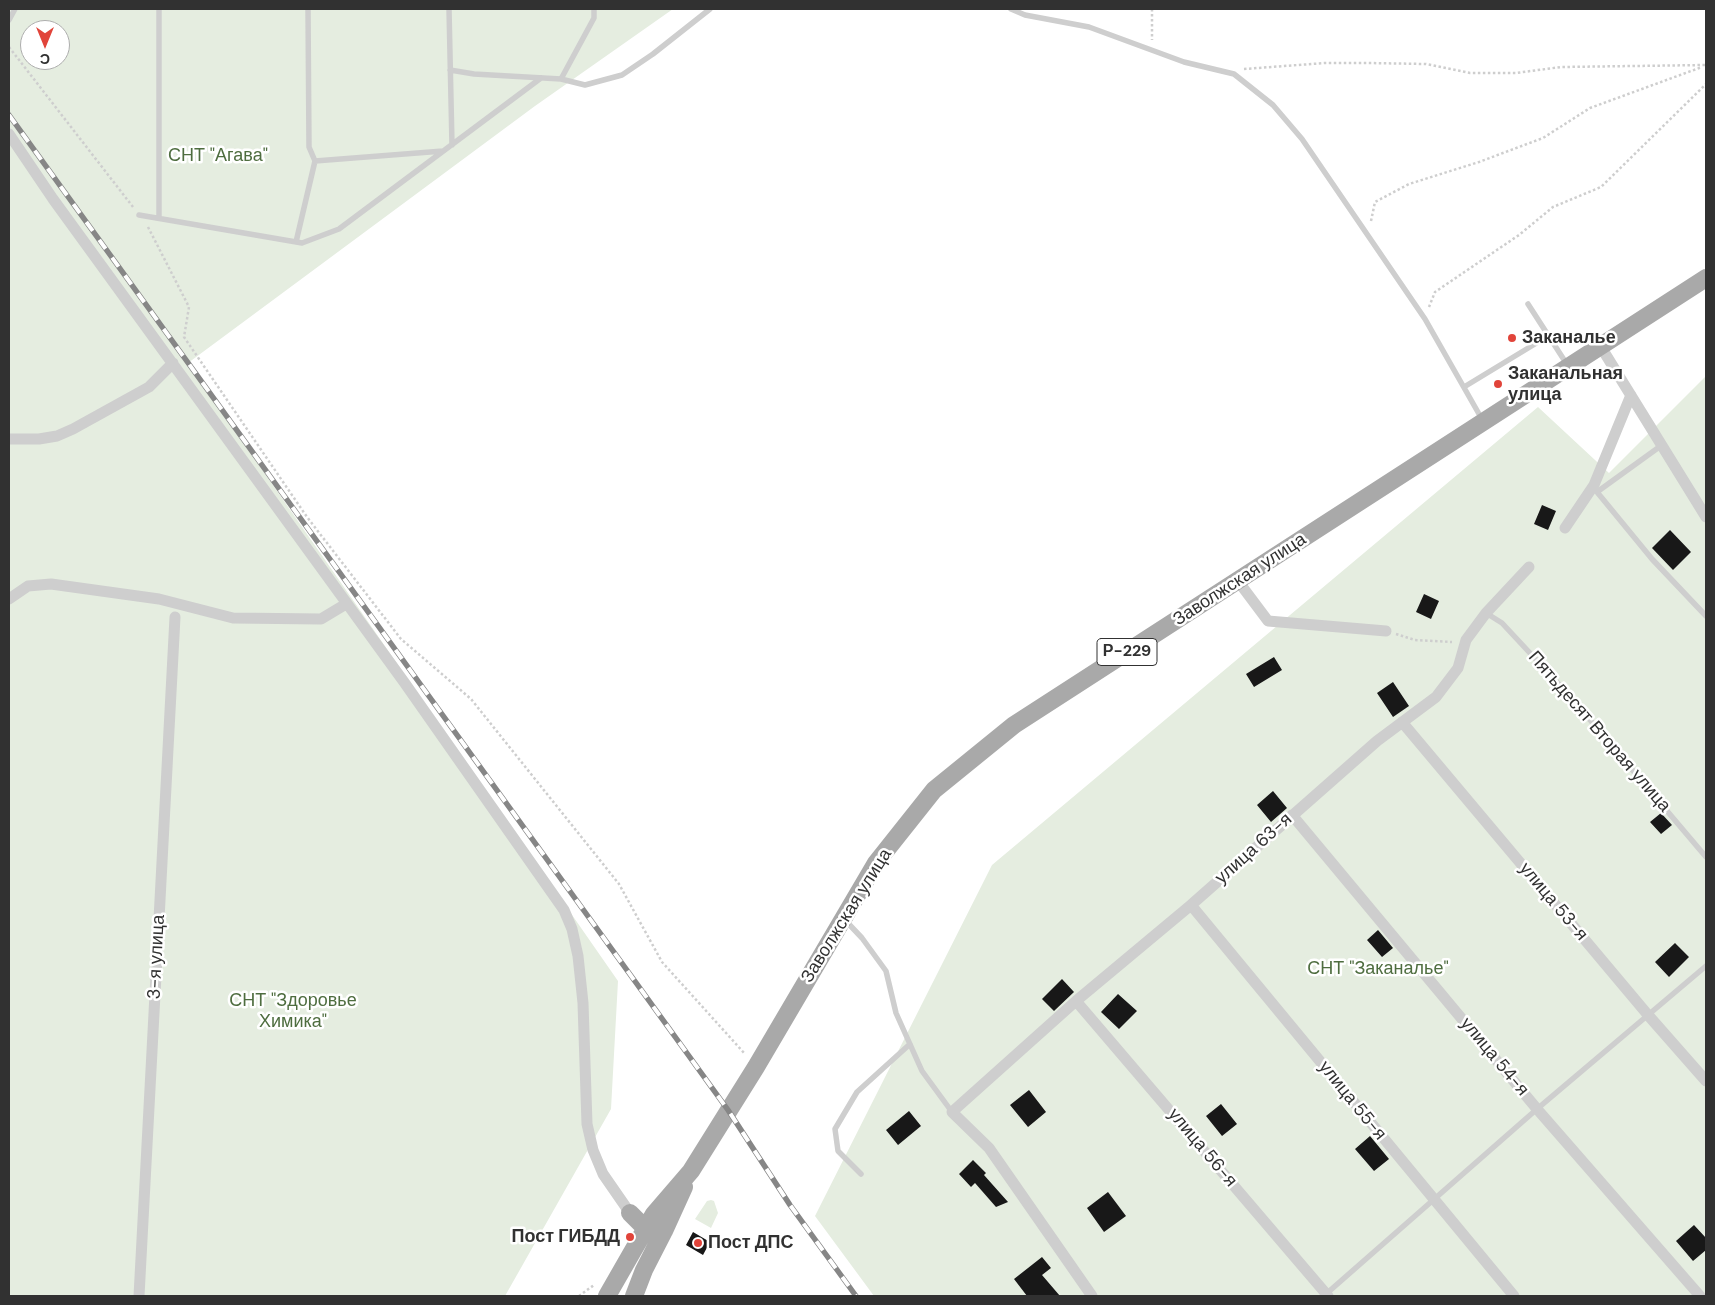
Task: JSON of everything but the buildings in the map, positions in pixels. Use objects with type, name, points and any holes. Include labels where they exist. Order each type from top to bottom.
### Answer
[{"type":"main road","name":"Заволжская улица","points":[[608,1296],[654,1214],[692,1171],[756,1067],[876,863],[934,790],[1014,725],[1706,278]]},
{"type":"main road","points":[[634,1296],[644,1270],[692,1171]]},
{"type":"main road","points":[[630,1212],[659,1242]]},
{"type":"street","points":[[9,134],[53,199],[404,682],[564,910],[572,929],[578,956],[583,1003],[587,1124],[593,1150],[603,1174],[630,1212]]},
{"type":"street","points":[[1601,347],[1706,517]]},
{"type":"street","points":[[9,439],[57,436],[73,429],[149,387],[174,363]]},
{"type":"street","points":[[1565,528],[1596,489],[1631,395]]},
{"type":"street","name":"улица 63-я","points":[[952,1112],[1076,1000],[1191,905],[1376,741],[1436,696],[1458,668],[1465,643],[1486,613],[1529,567]]},
{"type":"street","points":[[1238,581],[1268,621],[1386,630]]},
{"type":"street","points":[[9,599],[28,586],[51,584],[159,599],[233,618],[321,619],[346,604]]},
{"type":"street","name":"3-я улица","points":[[139,1296],[175,617]]},
{"type":"street","name":"улица 53-я","points":[[1402,722],[1648,1015],[1706,1081]]},
{"type":"street","name":"улица 54-я","points":[[1292,815],[1537,1109],[1700,1296]]},
{"type":"street","name":"улица 55-я","points":[[1191,905],[1514,1296]]},
{"type":"street","name":"улица 56-я","points":[[1076,1000],[1326,1296]]},
{"type":"street","points":[[952,1112],[988,1148],[1092,1296]]},
{"type":"lane","points":[[9,20],[15,9]]},
{"type":"lane","points":[[159,9],[159,218]]},
{"type":"lane","points":[[296,242],[315,162],[309,147],[308,9]]},
{"type":"lane","points":[[449,9],[452,145]]},
{"type":"lane","points":[[561,79],[594,18],[594,9]]},
{"type":"lane","points":[[450,70],[474,74],[561,79],[585,85],[622,75],[653,54],[710,9]]},
{"type":"lane","points":[[1011,9],[1025,15],[1089,27],[1184,62],[1234,74],[1272,105],[1302,140],[1425,319],[1484,423]]},
{"type":"lane","points":[[139,215],[302,243],[339,229],[541,78]]},
{"type":"lane","points":[[315,162],[443,151]]},
{"type":"lane","points":[[1528,304],[1569,368]]},
{"type":"lane","points":[[1464,387],[1548,336]]},
{"type":"lane","points":[[1662,445],[1596,489],[1652,559],[1706,616]]},
{"type":"lane","name":"Пятьдесят Вторая улица","points":[[1486,613],[1502,623],[1569,695],[1706,857]]},
{"type":"lane","points":[[843,918],[862,938],[886,971],[896,1013],[922,1071],[952,1112]]},
{"type":"lane","points":[[1326,1296],[1537,1109],[1706,966]]},
{"type":"lane","points":[[861,1174],[838,1151],[836,1129],[857,1092],[910,1044]]},
{"type":"path","points":[[1152,9],[1153,50]]},
{"type":"path","points":[[9,47],[152,232],[189,307],[184,337],[307,517],[401,639],[471,699],[619,884],[662,962],[756,1067]]},
{"type":"path","points":[[1234,74],[1239,70],[1325,63],[1426,64],[1470,73],[1516,73],[1561,67],[1705,66]]},
{"type":"path","points":[[1368,235],[1375,202],[1383,197],[1410,184],[1479,162],[1543,138],[1590,108],[1705,66]]},
{"type":"path","points":[[1425,319],[1436,292],[1519,235],[1553,207],[1601,187],[1706,84]]},
{"type":"path","points":[[1386,630],[1415,640],[1465,643]]},
{"type":"green space","name":"СНТ \"Здоровье Химика\"","points":[[9,9],[673,9],[535,106],[188,363],[618,981],[611,1109],[505,1296],[9,1296]]},
{"type":"green space","name":"СНТ \"Заканалье\"","points":[[1706,376],[1706,1296],[874,1296],[815,1216],[992,865],[1538,407],[1609,473]]},
{"type":"green space","points":[[707,1201],[714,1201],[718,1213],[711,1228],[695,1219]]},
{"type":"railway","points":[[9,115],[728,1110],[790,1205],[856,1296]]},
{"type":"place","name":"Заканалье","points":[[1512,338]]},
{"type":"place","name":"Заканальная улица","points":[[1498,384]]},
{"type":"place","name":"Пост ГИБДД","points":[[630,1237]]},
{"type":"place","name":"Пост ДПС","points":[[698,1243]]},
{"type":"park label","name":"СНТ \"Агава\"","points":[[218,156]]}]
